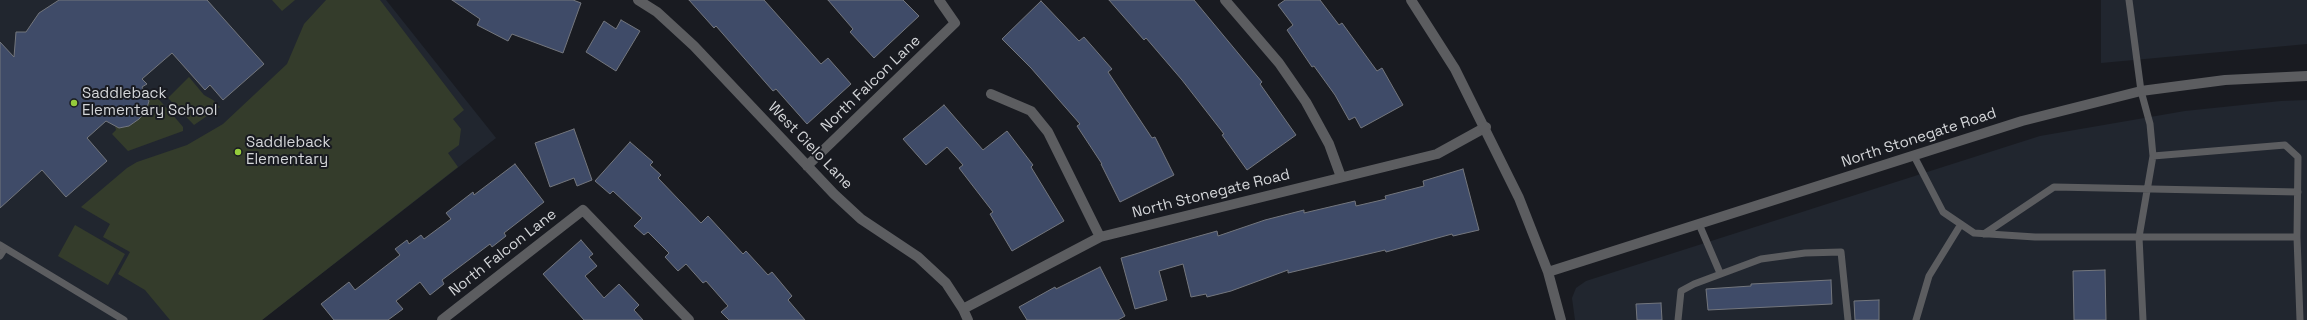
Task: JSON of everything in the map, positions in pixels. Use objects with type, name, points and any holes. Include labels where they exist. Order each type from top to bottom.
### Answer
[{"type":"street","name":"West Cielo Lane","points":[[638,0],[657,12],[694,46],[807,166],[861,219],[918,257],[946,283],[963,308]]},
{"type":"street","name":"North Falcon Lane","points":[[807,166],[955,23],[939,0]]},
{"type":"street","points":[[1225,0],[1279,63],[1306,102],[1329,144],[1341,177]]},
{"type":"street","points":[[1411,0],[1455,69],[1486,127],[1519,198],[1548,272],[1561,320]]},
{"type":"street","name":"North Stonegate Road","points":[[1548,272],[2022,121],[2141,91],[2224,80],[2307,76]]},
{"type":"street","points":[[991,94],[1031,111],[1048,132],[1100,237]]},
{"type":"street","name":"North Stonegate Road","points":[[963,308],[1100,237],[1437,154],[1486,127]]},
{"type":"street","name":"North Falcon Lane","points":[[442,320],[583,210],[689,320]]},
{"type":"street","points":[[963,308],[968,320]]},
{"type":"lane","points":[[2128,0],[2141,91],[2150,124],[2153,156],[2138,237],[2143,320]]},
{"type":"lane","points":[[2153,156],[2285,145],[2298,157],[2297,237],[2300,320]]},
{"type":"lane","points":[[1914,156],[1944,212],[1974,233],[2035,237],[2297,237]]},
{"type":"lane","points":[[1984,234],[2054,187],[2298,192]]},
{"type":"lane","points":[[1699,224],[1720,273]]},
{"type":"lane","points":[[1916,320],[1930,276],[1961,224]]},
{"type":"lane","points":[[0,256],[2,247],[124,320]]},
{"type":"lane","points":[[1678,320],[1681,291],[1720,273],[1761,259],[1804,253],[1841,252],[1848,320]]},
{"type":"shaded area","name":"Saddleback Elementary","points":[[0,0],[386,0],[496,138],[262,320],[0,320]]},
{"type":"shaded area","points":[[2101,0],[2307,0],[2307,44],[2101,63]]},
{"type":"shaded area","points":[[2307,100],[2307,320],[1575,320],[1572,298],[1576,288],[1586,281],[2040,136],[2185,111],[2281,101]]},
{"type":"green space","points":[[272,0],[295,0],[282,11]]},
{"type":"green space","points":[[326,0],[380,0],[464,110],[453,119],[461,129],[459,145],[448,153],[458,167],[262,320],[170,320],[145,290],[118,274],[130,252],[103,237],[110,224],[81,207],[127,168],[137,162],[187,145],[223,124],[287,64],[304,24]]},
{"type":"green space","points":[[189,77],[204,95],[213,100],[220,107],[194,125],[168,98]]},
{"type":"green space","points":[[149,92],[154,94],[178,121],[183,127],[183,131],[128,151],[112,134],[116,130],[115,126],[119,128],[129,126],[143,115],[149,101],[145,93]]},
{"type":"green space","points":[[75,225],[125,254],[108,285],[58,256]]},
{"type":"building","name":"Saddleback Elementary School","points":[[59,0],[207,0],[264,64],[223,100],[210,85],[205,90],[172,53],[142,79],[147,84],[142,87],[149,101],[146,111],[139,119],[129,126],[119,128],[106,121],[87,138],[107,161],[66,197],[42,170],[0,208],[0,42],[14,57],[16,32],[26,32],[39,13]]},
{"type":"building","points":[[452,0],[573,0],[581,3],[563,53],[512,34],[508,41],[477,25],[480,19]]},
{"type":"building","points":[[689,0],[764,0],[821,64],[828,58],[851,84],[807,124],[776,89],[773,91],[716,26],[714,28]]},
{"type":"building","points":[[828,0],[903,0],[919,16],[874,58],[850,32],[853,29]]},
{"type":"building","points":[[1109,0],[1194,0],[1262,82],[1260,84],[1296,135],[1247,170],[1222,135],[1224,134],[1182,80],[1146,38],[1144,40]]},
{"type":"building","points":[[1285,0],[1320,0],[1339,25],[1342,23],[1377,71],[1382,68],[1403,105],[1361,128],[1355,117],[1349,120],[1335,95],[1314,66],[1312,67],[1287,30],[1293,25],[1278,5]]},
{"type":"building","points":[[1041,1],[1079,41],[1084,37],[1112,69],[1108,72],[1152,138],[1155,137],[1174,175],[1120,202],[1102,164],[1077,126],[1080,124],[1031,68],[1002,39]]},
{"type":"building","points":[[621,20],[640,31],[616,71],[586,52],[604,21],[616,29]]},
{"type":"building","points":[[944,105],[983,150],[1007,131],[1033,165],[1031,167],[1064,221],[1012,251],[990,214],[993,212],[959,168],[963,165],[947,147],[926,165],[903,139]]},
{"type":"building","points":[[574,129],[592,180],[577,186],[574,178],[550,187],[535,143]]},
{"type":"building","points":[[630,142],[653,162],[650,165],[661,175],[658,178],[701,223],[708,216],[743,254],[746,251],[768,275],[772,272],[792,296],[788,300],[805,320],[729,320],[721,312],[728,306],[706,281],[703,283],[686,264],[678,271],[665,257],[669,253],[648,232],[644,235],[634,226],[642,218],[613,191],[610,194],[595,181]]},
{"type":"building","points":[[515,164],[544,202],[504,233],[506,236],[492,247],[490,244],[442,280],[444,284],[430,295],[420,282],[396,301],[403,309],[388,320],[334,320],[321,304],[349,282],[355,290],[400,255],[395,249],[407,240],[409,244],[421,235],[424,239],[451,219],[446,213],[473,192],[474,195]]},
{"type":"building","points":[[1463,169],[1479,230],[1453,236],[1452,234],[1386,252],[1385,250],[1288,273],[1288,270],[1231,291],[1207,297],[1206,294],[1191,297],[1183,264],[1159,271],[1167,300],[1135,309],[1121,258],[1217,231],[1218,236],[1265,220],[1304,210],[1304,213],[1355,201],[1356,206],[1386,199],[1385,196],[1424,186],[1423,181]]},
{"type":"building","points":[[581,240],[593,254],[589,257],[597,266],[585,276],[604,298],[619,284],[639,305],[634,310],[643,320],[584,320],[543,274]]},
{"type":"building","points":[[1100,267],[1125,316],[1118,320],[1027,320],[1019,307],[1055,287],[1056,289]]},
{"type":"building","points":[[2105,270],[2106,320],[2074,320],[2073,271]]},
{"type":"building","points":[[1831,280],[1832,304],[1708,310],[1706,289],[1751,286],[1751,284]]},
{"type":"building","points":[[1879,300],[1879,320],[1855,320],[1854,301]]},
{"type":"building","points":[[1661,303],[1662,320],[1637,320],[1636,304]]},
{"type":"place","name":"Saddleback Elementary School","points":[[74,103]]},
{"type":"place","name":"Saddleback Elementary","points":[[238,152]]}]
